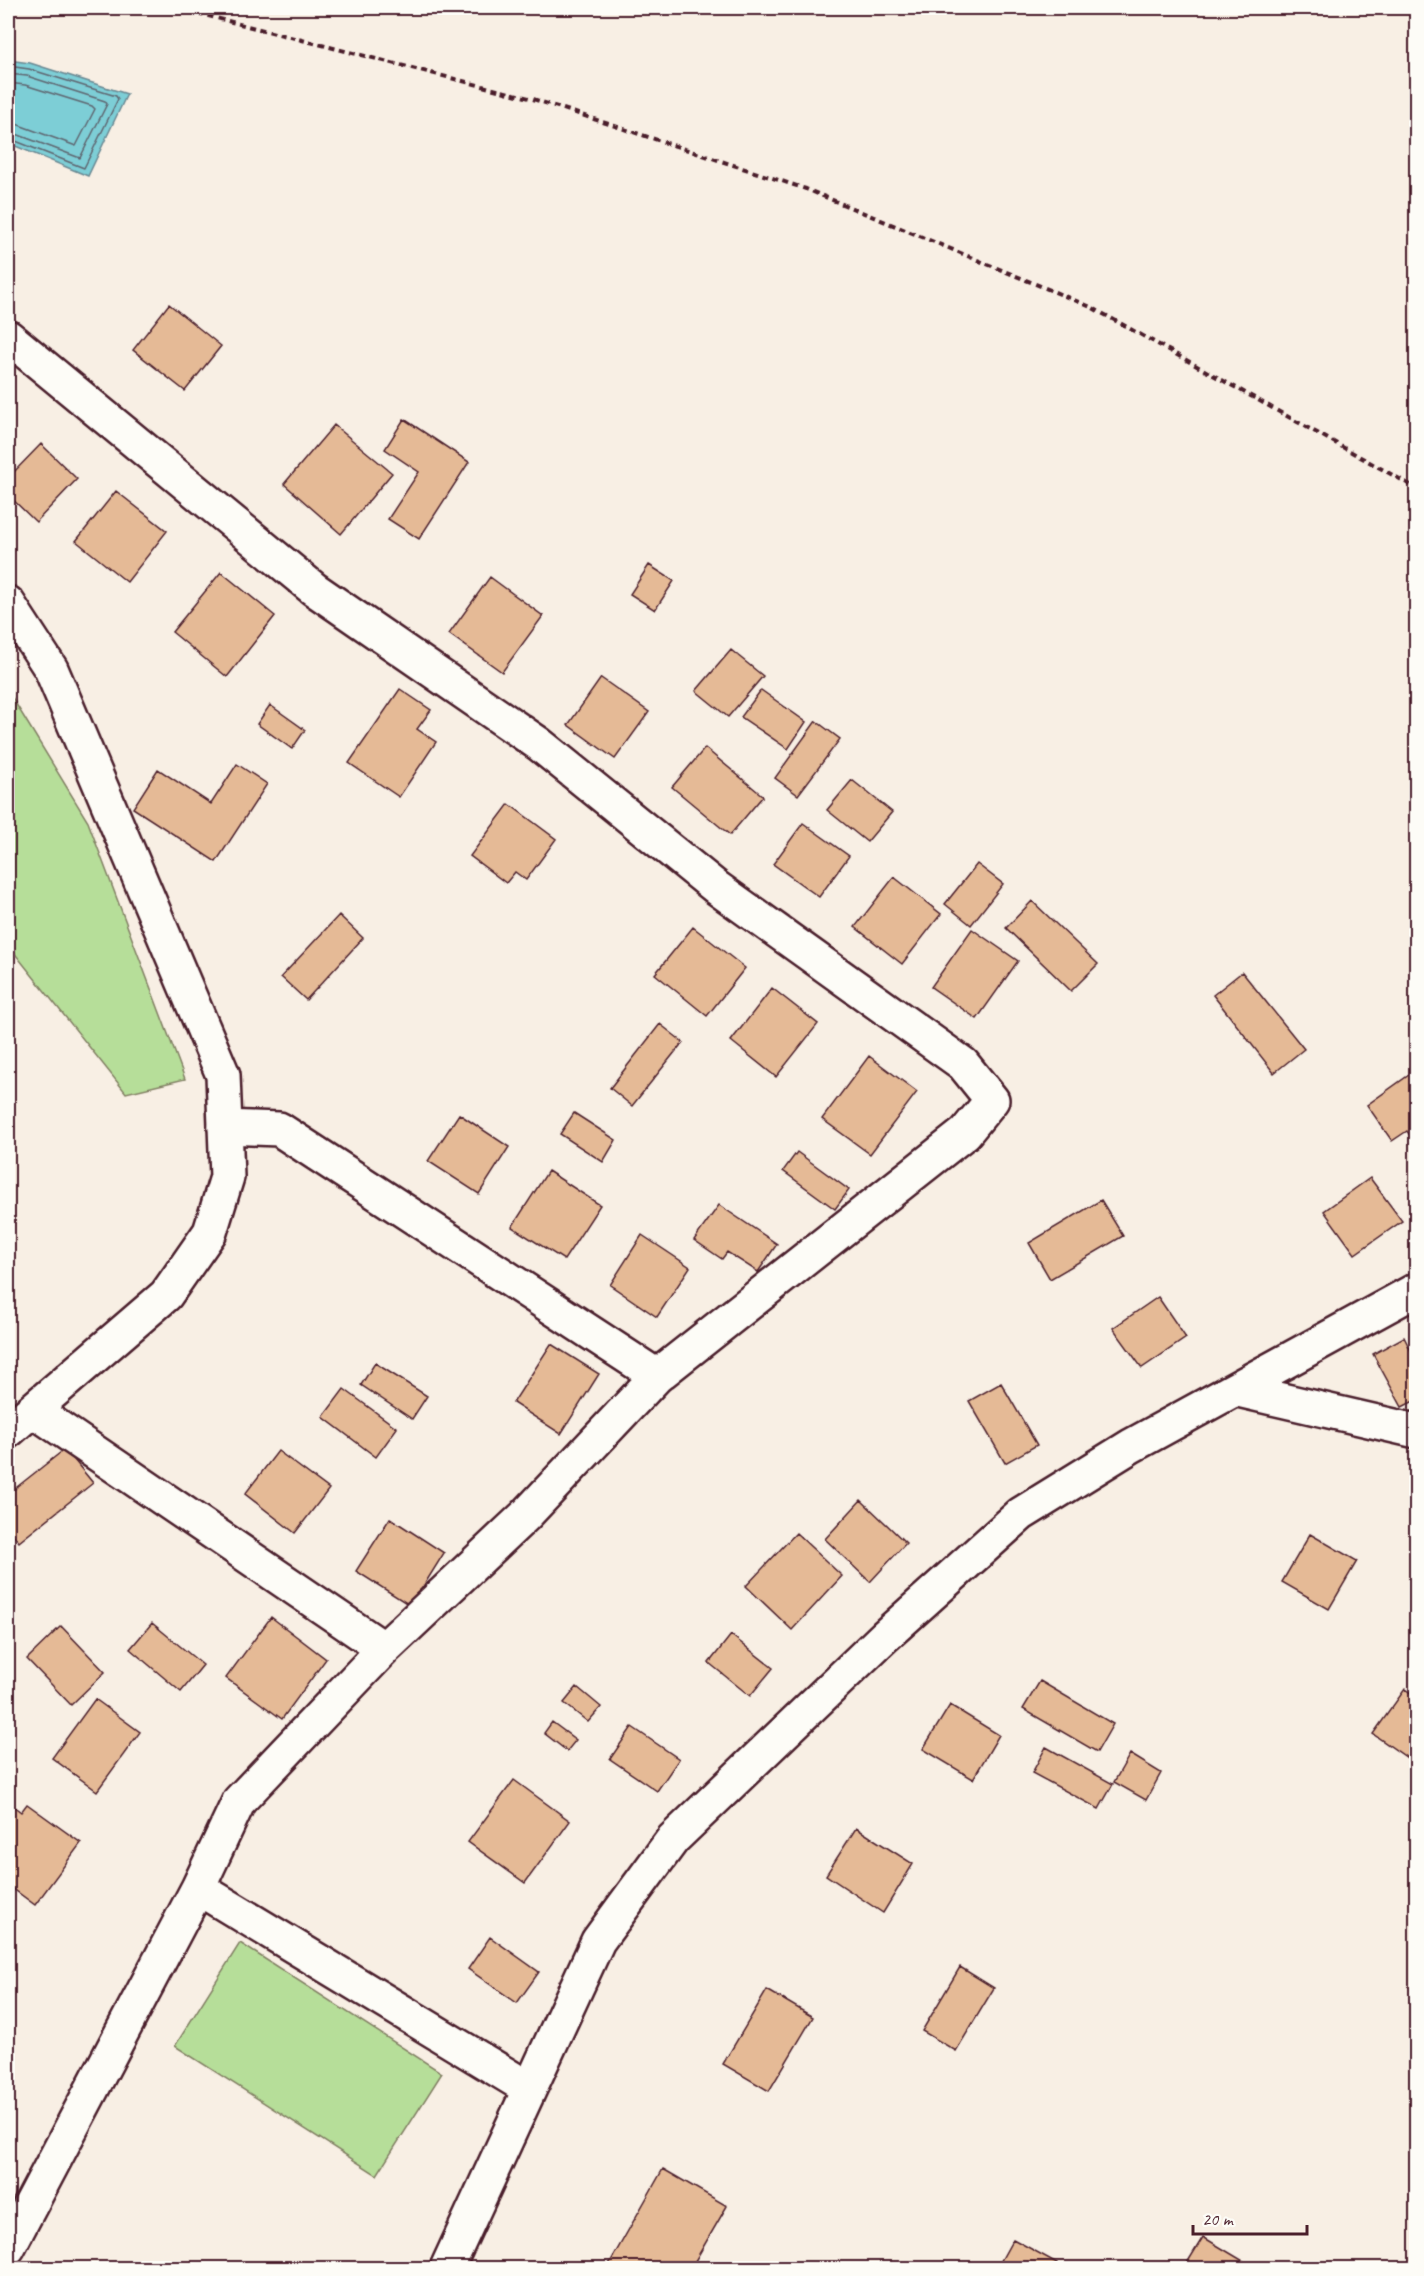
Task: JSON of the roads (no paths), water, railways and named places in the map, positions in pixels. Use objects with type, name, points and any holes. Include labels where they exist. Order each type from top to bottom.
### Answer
[{"type":"street","points":[[8,338],[314,589],[539,744],[717,888],[963,1064],[992,1100],[965,1133],[657,1376],[525,1516],[384,1649],[239,1801],[198,1888],[8,2248]]},
{"type":"street","points":[[8,603],[51,669],[223,1075],[227,1177],[210,1232],[166,1295],[8,1431]]},
{"type":"street","points":[[225,1127],[279,1129],[657,1376]]},
{"type":"street","points":[[447,2268],[528,2088],[598,1941],[673,1839],[885,1636],[1021,1514],[1131,1446],[1238,1390],[1416,1290]]},
{"type":"street","points":[[1238,1390],[1416,1431]]},
{"type":"street","points":[[33,1410],[384,1649]]},
{"type":"street","points":[[198,1888],[528,2088]]},
{"type":"water","points":[[8,60],[30,63],[127,94],[88,176],[8,143]]}]
